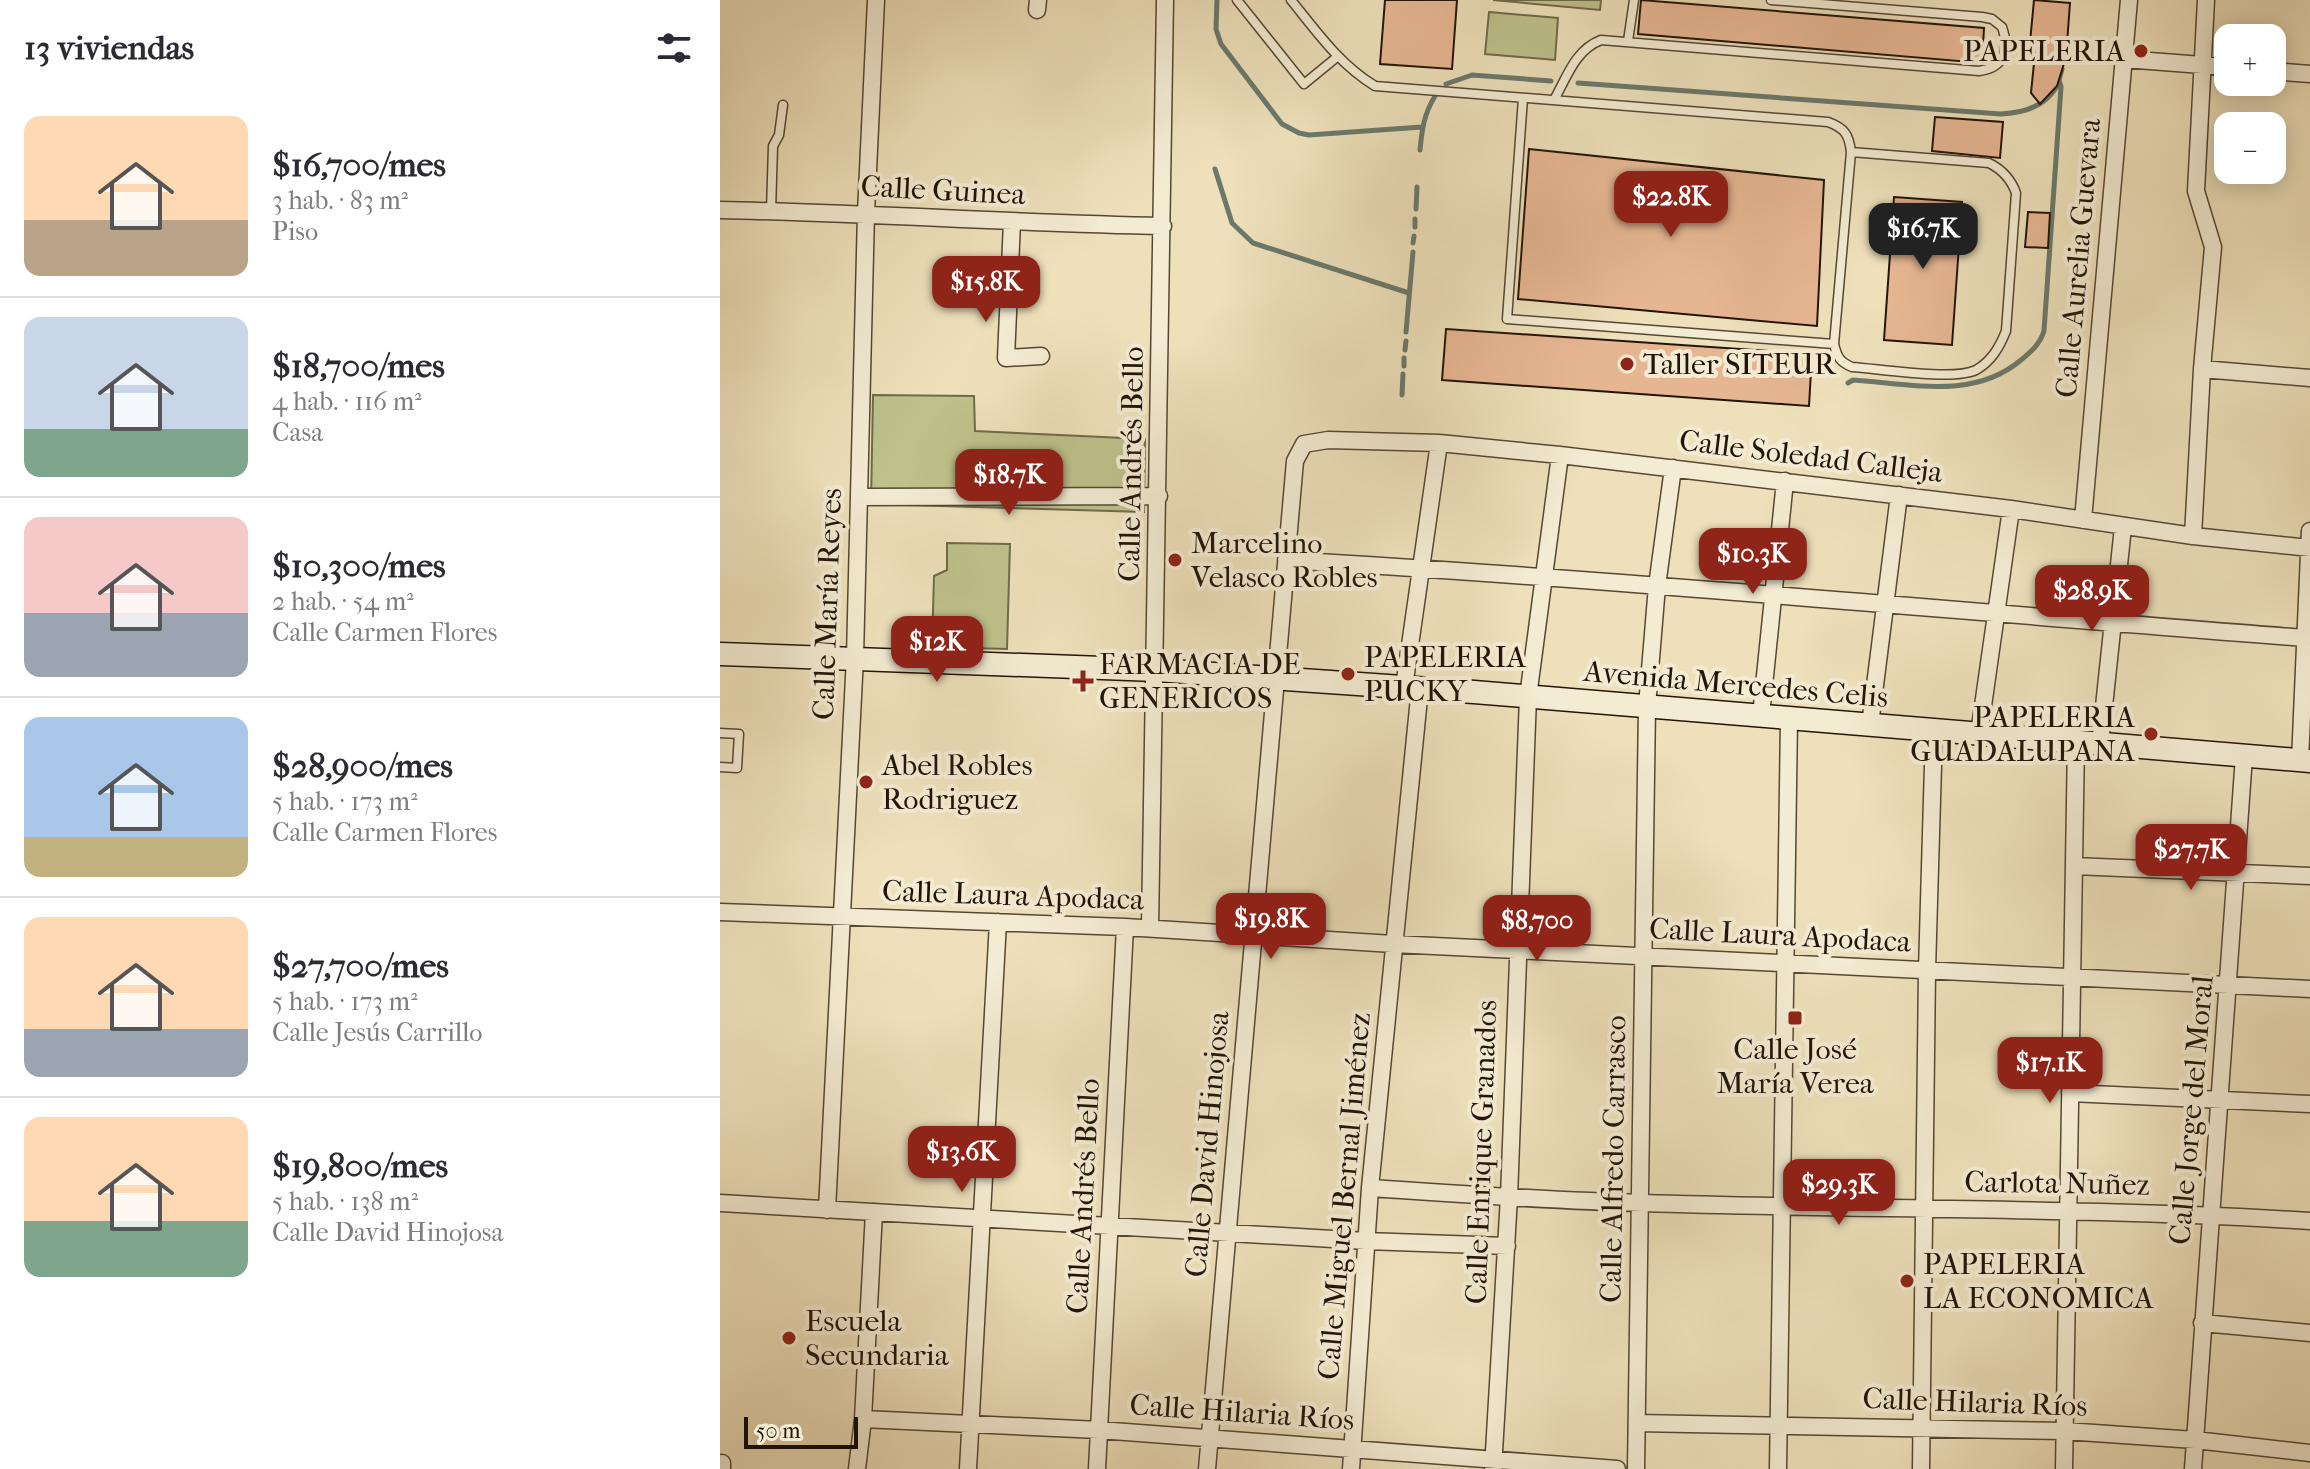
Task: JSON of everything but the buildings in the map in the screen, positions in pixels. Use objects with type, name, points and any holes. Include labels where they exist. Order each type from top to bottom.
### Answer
[{"type":"main road","name":"Avenida Mercedes Celis","points":[[720,654],[855,657],[1276,678],[2305,761]]},
{"type":"street","name":"Calle María Reyes","points":[[827,1210],[855,657],[866,213],[876,0]]},
{"type":"street","name":"Calle Andrés Bello","points":[[1150,928],[1165,0]]},
{"type":"street","name":"Calle Aurelia Guevara","points":[[2083,520],[2129,0]]},
{"type":"street","points":[[2193,536],[2202,369],[2213,247],[2196,191],[2206,0]]},
{"type":"street","points":[[2124,59],[2214,66]]},
{"type":"street","points":[[2286,72],[2310,74]]},
{"type":"street","name":"Calle Guinea","points":[[720,210],[1163,226]]},
{"type":"street","points":[[1012,222],[1006,358],[1041,356]]},
{"type":"street","points":[[2202,369],[2310,378]]},
{"type":"street","name":"Calle Soledad Calleja","points":[[1304,444],[1328,440],[1439,443],[1899,495],[2193,536],[2310,542]]},
{"type":"street","name":"Calle Miguel Bernal Jiménez","points":[[1351,1469],[1370,1188],[1393,944],[1421,568],[1439,443]]},
{"type":"street","name":"Calle David Hinojosa","points":[[1207,1469],[1295,461],[1304,444]]},
{"type":"street","name":"Calle Enrique Granados","points":[[1493,1465],[1507,1246],[1528,697],[1560,455]]},
{"type":"street","name":"Calle Alfredo Carrasco","points":[[1636,1469],[1647,706],[1657,586],[1673,468]]},
{"type":"street","points":[[1761,715],[1785,481]]},
{"type":"street","points":[[1870,725],[1899,495]]},
{"type":"street","points":[[859,497],[1159,496]]},
{"type":"street","points":[[1979,734],[2011,509]]},
{"type":"street","points":[[2100,744],[2123,527]]},
{"type":"street","points":[[2305,761],[2305,638],[2310,542]]},
{"type":"street","points":[[1286,560],[1543,576],[2305,638]]},
{"type":"street","points":[[1778,1469],[1789,719]]},
{"type":"street","points":[[1921,1469],[1927,970],[1934,731]]},
{"type":"street","points":[[2064,1469],[2076,742]]},
{"type":"street","name":"Calle Jorge del Moral","points":[[2193,1469],[2244,756]]},
{"type":"street","points":[[2074,866],[2310,876]]},
{"type":"street","name":"Calle Laura Apodaca","points":[[720,912],[1150,928],[1393,944],[2310,989]]},
{"type":"street","points":[[968,1469],[998,922]]},
{"type":"street","name":"Calle Andrés Bello","points":[[1097,1469],[1125,927]]},
{"type":"street","points":[[2070,1093],[2310,1104]]},
{"type":"street","name":"Carlota Nuñez","points":[[1370,1188],[1641,1203],[2068,1211],[2310,1221]]},
{"type":"street","points":[[720,1203],[1366,1241],[1507,1246]]},
{"type":"street","points":[[857,1469],[863,1419],[874,1212]]},
{"type":"street","points":[[2202,1323],[2310,1333]]},
{"type":"street","name":"Calle Hilaria Ríos","points":[[863,1419],[1099,1430],[1352,1448],[1493,1465],[1617,1469]]},
{"type":"street","name":"Calle Hilaria Ríos","points":[[1637,1423],[2065,1431],[2195,1440],[2310,1453]]},
{"type":"lane","points":[[1237,0],[1304,84],[1337,57]]},
{"type":"lane","points":[[1291,0],[1337,57],[1375,86],[1828,122],[1842,127],[1849,138],[1851,152],[1834,344],[1836,355],[1852,367],[1956,375],[1976,370],[2000,347],[2006,331],[2016,193],[2007,176],[1989,163],[1851,152]]},
{"type":"lane","points":[[1628,41],[1634,0]]},
{"type":"lane","points":[[1554,100],[1578,56],[1587,45],[1601,40],[1979,71],[2001,62],[2006,50],[2002,27],[1992,19],[1771,0]]},
{"type":"lane","points":[[1523,98],[1507,319],[1834,344]]},
{"type":"lane","points":[[771,211],[773,146],[779,135],[783,105]]},
{"type":"lane","points":[[720,733],[739,734],[737,768],[720,767]]},
{"type":"green space","points":[[1493,0],[1601,0],[1600,10]]},
{"type":"green space","points":[[1489,12],[1558,18],[1555,60],[1485,54]]},
{"type":"green space","points":[[873,395],[974,396],[975,431],[1145,439],[1144,512],[871,504]]},
{"type":"green space","points":[[947,543],[1010,544],[1007,649],[932,647],[934,576],[947,570]]},
{"type":"waterway","points":[[1217,0],[1216,29],[1221,44],[1282,124],[1309,135],[1422,127]]},
{"type":"waterway","points":[[1848,383],[1853,380],[1941,386],[1983,381],[2003,373],[2038,344],[2044,331],[2062,69]]},
{"type":"waterway","points":[[1446,84],[1472,75],[1551,81]]},
{"type":"waterway","points":[[1578,83],[2001,114],[2035,107],[2049,97],[2059,82]]},
{"type":"waterway","points":[[1420,150],[1424,122],[1435,96]]},
{"type":"waterway","points":[[1215,169],[1232,223],[1253,243],[1409,293]]},
{"type":"waterway","points":[[1416,209],[1417,187]]},
{"type":"waterway","points":[[1415,219],[1415,227]]},
{"type":"waterway","points":[[1413,243],[1414,236]]},
{"type":"waterway","points":[[1406,332],[1413,252]]},
{"type":"waterway","points":[[1405,350],[1406,341]]},
{"type":"waterway","points":[[1404,358],[1404,366]]},
{"type":"waterway","points":[[1402,395],[1403,374]]},
{"type":"place","name":"PAPELERIA","points":[[2141,51]]},
{"type":"place","name":"Taller SITEUR","points":[[1627,364]]},
{"type":"place","name":"Marcelino Velasco Robles","points":[[1175,560]]},
{"type":"place","name":"PAPELERIA PUCKY","points":[[1348,674]]},
{"type":"place","name":"FARMACIA DE GENERICOS","points":[[1083,681]]},
{"type":"place","name":"PAPELERIA GUADALUPANA","points":[[2151,734]]},
{"type":"place","name":"Abel Robles Rodriguez","points":[[866,782]]},
{"type":"place","name":"Calle José María Verea","points":[[1795,1018]]},
{"type":"place","name":"PAPELERIA LA ECONOMICA","points":[[1907,1281]]},
{"type":"place","name":"Escuela Secundaria","points":[[789,1338]]}]
